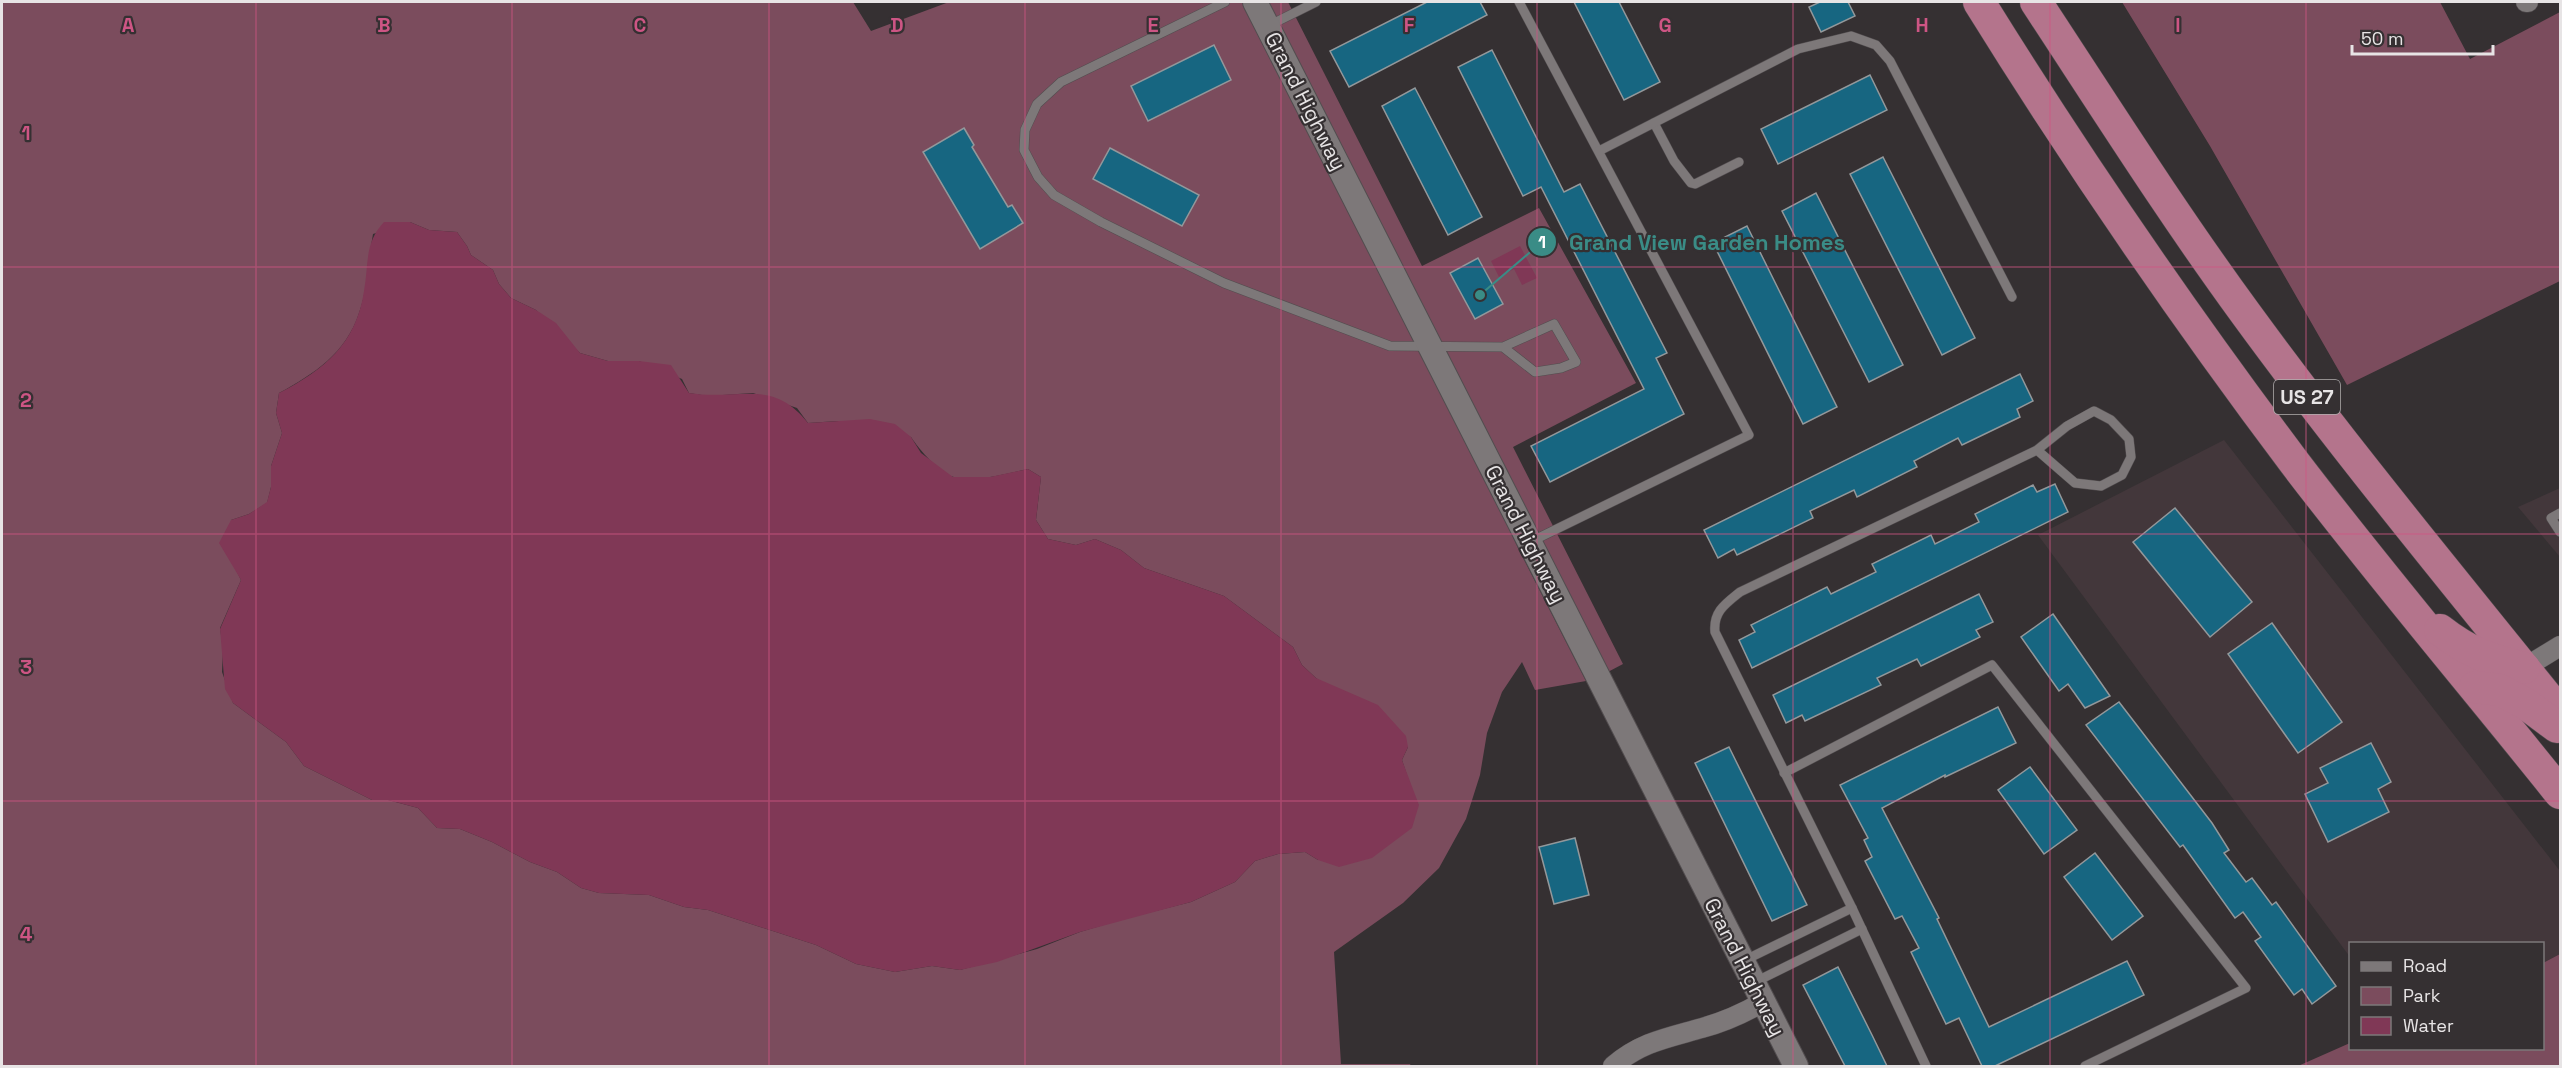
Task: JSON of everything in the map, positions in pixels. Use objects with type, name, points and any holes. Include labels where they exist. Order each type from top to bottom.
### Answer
[{"type":"highway","name":"US 27","points":[[1979,2],[2117,218],[2295,463],[2404,602],[2560,793]]},
{"type":"highway","name":"US 27","points":[[2036,2],[2155,186],[2245,314],[2417,539],[2560,713]]},
{"type":"highway","points":[[2047,2],[2077,64]]},
{"type":"highway","points":[[2404,602],[2463,648],[2491,660],[2524,668]]},
{"type":"highway","points":[[2475,687],[2500,690],[2526,704],[2560,729]]},
{"type":"street","name":"Grand Highway","points":[[1256,2],[1796,1066]]},
{"type":"street","points":[[2524,668],[2560,646]]},
{"type":"street","points":[[1613,1066],[1641,1047],[1661,1038],[1703,1028],[1742,1014],[1758,993]]},
{"type":"lane","points":[[1226,2],[1062,82],[1037,104],[1025,130],[1024,150],[1038,177],[1054,195],[1101,222],[1224,283],[1390,346],[1503,347],[1554,324],[1575,362],[1561,368],[1535,372],[1503,347]]},
{"type":"lane","points":[[1268,26],[1316,2]]},
{"type":"lane","points":[[1519,2],[1749,435],[1530,542]]},
{"type":"lane","points":[[1599,151],[1798,49],[1851,36],[1876,45],[1890,61],[2012,297]]},
{"type":"lane","points":[[1654,123],[1674,161],[1691,183],[1695,184],[1740,162]]},
{"type":"lane","points":[[1926,1066],[1852,908],[1715,632],[1714,622],[1720,607],[1751,587],[2037,450],[2067,426],[2094,411],[2111,420],[2129,439],[2131,457],[2122,475],[2101,486],[2075,483],[2037,450]]},
{"type":"lane","points":[[2559,528],[2551,519],[2560,513]]},
{"type":"lane","points":[[1784,773],[1992,665],[2246,988],[2085,1066]]},
{"type":"lane","points":[[1742,961],[1852,908]]},
{"type":"lane","points":[[1758,993],[1862,929]]},
{"type":"shaded area","points":[[2224,440],[2560,871],[2560,954],[2544,962],[2544,942],[2349,942],[2349,956],[2038,535]]},
{"type":"shaded area","points":[[2560,488],[2560,557],[2518,507]]},
{"type":"green space","points":[[2,2],[853,2],[871,31],[949,2],[1244,2],[1451,405],[1518,548],[1586,681],[1535,690],[1522,662],[1502,692],[1487,733],[1480,775],[1466,819],[1439,868],[1403,903],[1334,952],[1341,1064],[1410,1064],[1411,1066],[2,1066]],"holes":[[[410,222],[429,230],[457,232],[471,255],[493,270],[499,284],[511,298],[536,310],[580,353],[608,361],[639,361],[682,379],[689,393],[708,396],[753,393],[797,408],[808,423],[838,421],[911,437],[936,466],[954,477],[982,478],[1028,469],[1041,477],[1036,520],[1048,539],[1076,545],[1095,539],[1121,550],[1144,568],[1224,596],[1293,647],[1302,665],[1316,678],[1408,747],[1402,760],[1409,781],[1318,860],[1305,852],[1278,854],[1255,861],[1235,882],[1191,902],[1120,920],[1080,932],[1037,949],[960,970],[932,966],[895,972],[856,964],[816,945],[708,910],[684,907],[649,895],[599,893],[581,888],[557,872],[530,862],[492,842],[460,829],[437,828],[418,808],[388,800],[372,800],[304,766],[286,742],[233,703],[222,672],[223,649],[220,628],[241,580],[234,566],[231,520],[249,514],[267,503],[271,487],[271,466],[282,433],[276,413],[279,393],[316,370],[346,340],[362,303],[373,234]]]},
{"type":"green space","points":[[1266,2],[1288,2],[1422,266],[1539,208],[1636,383],[1513,447],[1623,664],[1604,674]]},
{"type":"green space","points":[[2122,2],[2440,2],[2470,59],[2560,12],[2560,281],[2347,385],[2210,146]]},
{"type":"green space","points":[[2560,954],[2560,1066],[2298,1066],[2349,1043],[2349,1050],[2544,1050],[2544,962]]},
{"type":"water","points":[[384,222],[410,222],[429,230],[457,232],[471,255],[493,270],[499,284],[511,298],[556,323],[580,353],[608,361],[639,361],[671,365],[689,393],[767,395],[795,409],[808,423],[870,419],[895,424],[911,437],[921,453],[953,477],[990,477],[1028,469],[1041,477],[1036,520],[1048,539],[1076,545],[1095,539],[1121,550],[1144,568],[1224,596],[1293,647],[1302,665],[1316,678],[1378,705],[1406,736],[1408,747],[1402,760],[1419,805],[1412,828],[1372,858],[1339,867],[1318,860],[1305,852],[1278,854],[1255,861],[1235,882],[1191,902],[1080,932],[997,962],[960,970],[932,966],[895,972],[856,964],[816,945],[708,910],[684,907],[649,895],[599,893],[581,888],[557,872],[530,862],[492,842],[460,829],[437,828],[418,808],[388,800],[372,800],[304,766],[286,742],[233,703],[225,689],[220,629],[241,580],[219,543],[231,520],[249,514],[267,502],[271,487],[271,466],[282,433],[276,413],[279,393],[324,365],[354,326],[364,291],[370,246]]},
{"type":"water","points":[[1520,246],[1537,278],[1522,285],[1514,269],[1499,277],[1491,261]]},
{"type":"building","points":[[1427,2],[1480,2],[1487,15],[1349,87],[1330,51]]},
{"type":"building","points":[[1574,2],[1619,2],[1660,82],[1624,100]]},
{"type":"building","points":[[1820,2],[1848,2],[1855,16],[1821,32],[1809,7]]},
{"type":"building","points":[[1214,45],[1231,80],[1148,121],[1131,86]]},
{"type":"building","points":[[1492,50],[1564,192],[1580,184],[1667,353],[1656,358],[1684,414],[1550,482],[1531,446],[1644,389],[1541,187],[1523,196],[1458,67]]},
{"type":"building","points":[[1870,75],[1887,110],[1778,164],[1761,129]]},
{"type":"building","points":[[1415,88],[1482,217],[1448,235],[1382,106]]},
{"type":"building","points":[[964,128],[974,145],[972,147],[1008,207],[1012,205],[1023,223],[980,249],[923,152]]},
{"type":"building","points":[[1110,148],[1199,195],[1182,226],[1093,179]]},
{"type":"building","points":[[1883,157],[1975,338],[1942,355],[1850,174]]},
{"type":"building","points":[[1816,193],[1903,365],[1869,382],[1782,211]]},
{"type":"building","points":[[1747,226],[1837,407],[1803,424],[1713,243]]},
{"type":"building","points":[[1478,258],[1503,304],[1475,319],[1450,273]]},
{"type":"building","points":[[2020,374],[2033,401],[2017,409],[2020,417],[1962,445],[1958,438],[1914,461],[1917,467],[1857,497],[1854,490],[1810,511],[1813,518],[1737,555],[1734,549],[1718,558],[1704,530]]},
{"type":"building","points":[[2055,484],[2068,512],[1752,668],[1739,640],[1755,632],[1751,625],[1827,587],[1831,594],[1876,572],[1872,564],[1931,535],[1935,544],[1979,522],[1975,514],[2033,485],[2037,492]]},
{"type":"building","points":[[2175,508],[2252,602],[2210,637],[2133,542]]},
{"type":"building","points":[[1979,594],[1993,622],[1976,630],[1980,637],[1921,666],[1917,659],[1877,678],[1881,685],[1805,721],[1802,715],[1786,723],[1773,695]]},
{"type":"building","points":[[2053,614],[2110,696],[2085,708],[2068,684],[2059,691],[2021,637]]},
{"type":"building","points":[[2272,623],[2342,722],[2298,753],[2228,654]]},
{"type":"building","points":[[2119,702],[2212,823],[2229,850],[2224,853],[2246,882],[2252,878],[2272,905],[2276,902],[2336,986],[2312,1004],[2302,989],[2294,995],[2255,941],[2261,937],[2243,912],[2235,918],[2183,845],[2180,847],[2086,725]]},
{"type":"building","points":[[1998,707],[2016,743],[1945,777],[1945,775],[1882,808],[1939,918],[1937,919],[1989,1027],[2127,961],[2144,995],[1995,1066],[1982,1066],[1959,1018],[1946,1024],[1911,952],[1919,948],[1902,916],[1895,919],[1865,861],[1872,857],[1864,840],[1868,838],[1840,785]]},
{"type":"building","points":[[2371,743],[2391,782],[2378,789],[2389,812],[2328,842],[2305,794],[2328,783],[2320,768]]},
{"type":"building","points":[[1729,747],[1807,905],[1772,921],[1695,763]]},
{"type":"building","points":[[2030,767],[2077,830],[2044,854],[1998,790]]},
{"type":"building","points":[[1575,838],[1589,895],[1554,904],[1539,847]]},
{"type":"building","points":[[2095,853],[2143,916],[2112,940],[2064,877]]},
{"type":"building","points":[[1838,967],[1887,1066],[1845,1066],[1803,985]]},
{"type":"place","name":"Grand View Garden Homes","points":[[1480,295]]}]
